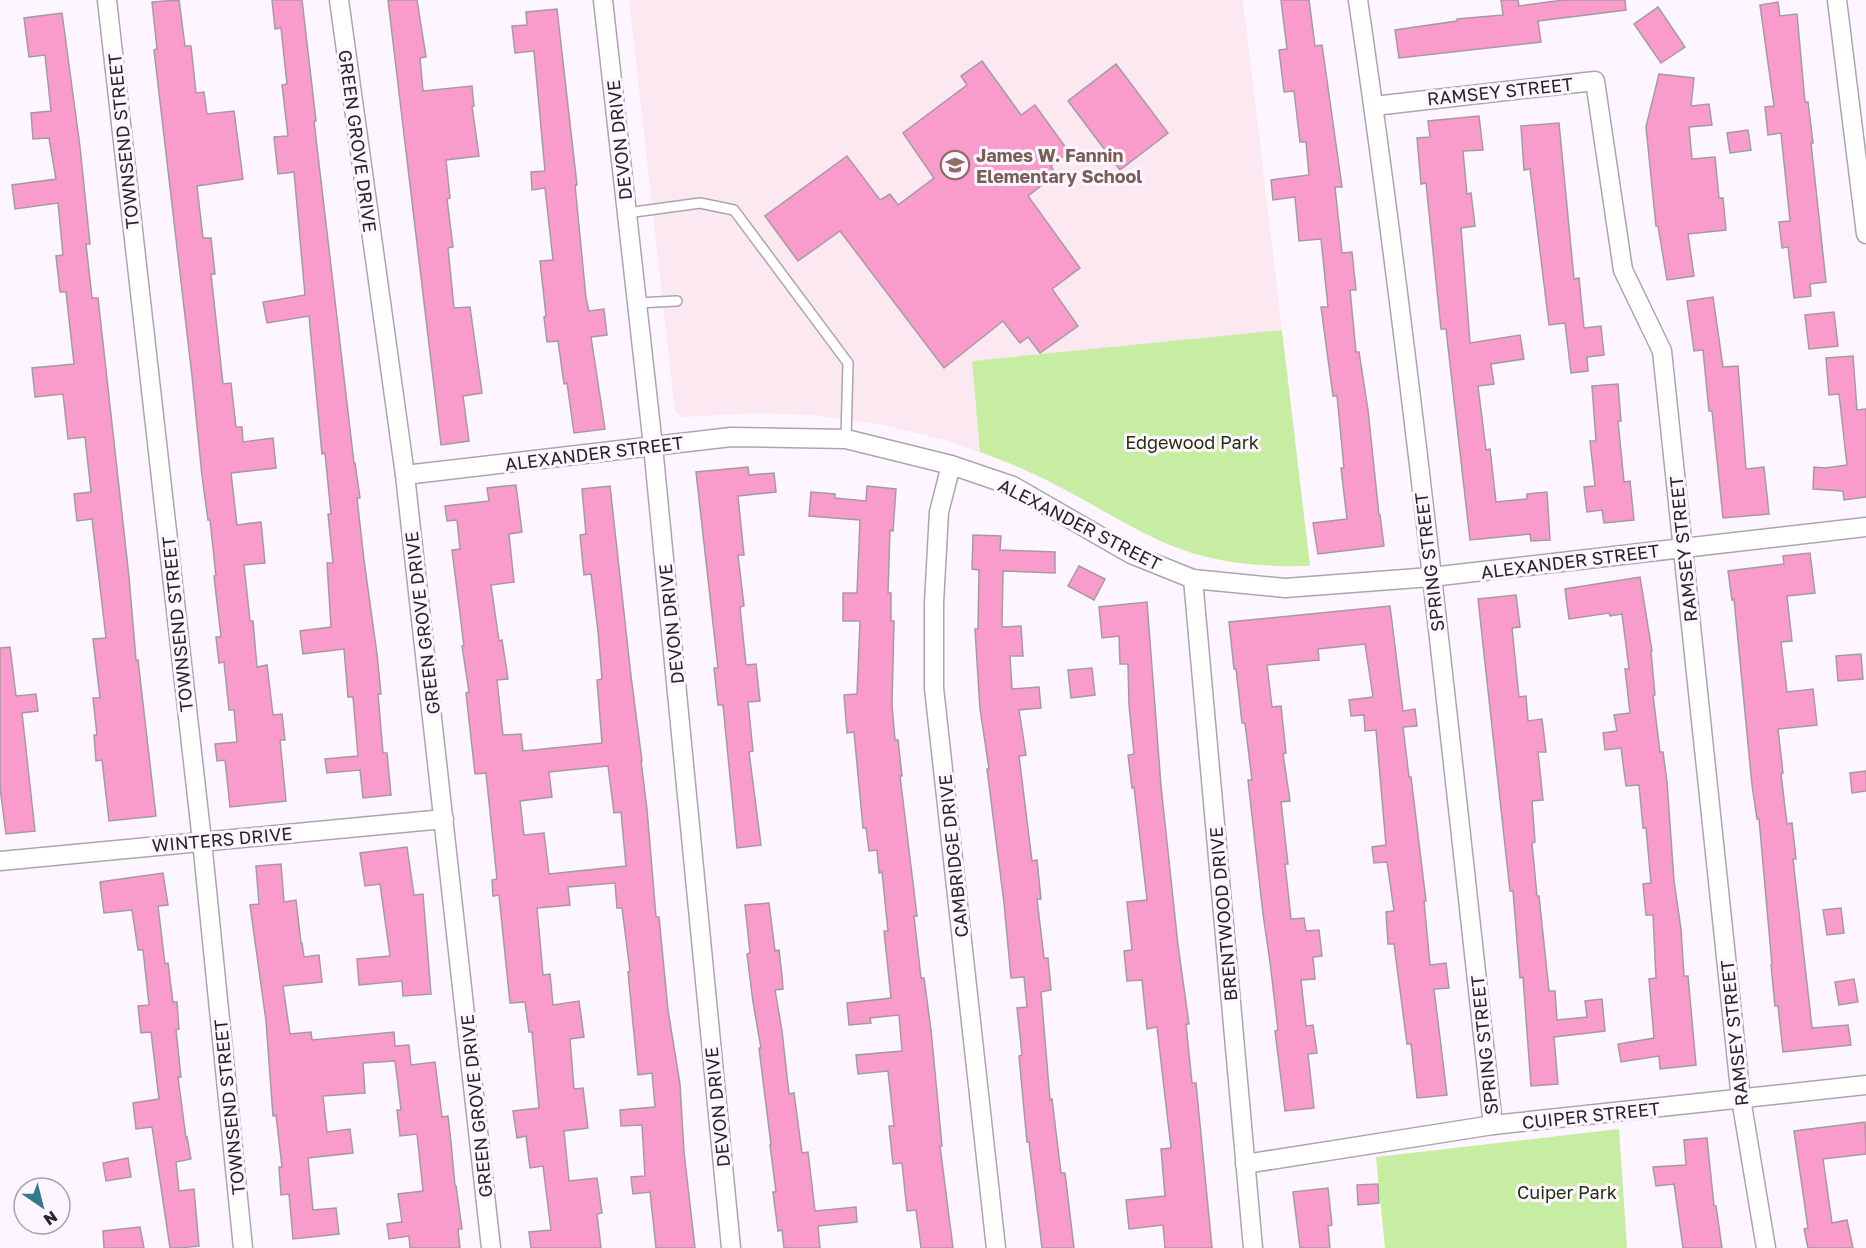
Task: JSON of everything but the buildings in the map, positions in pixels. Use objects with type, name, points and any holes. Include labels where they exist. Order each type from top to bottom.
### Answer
[{"type":"street","name":"TOWNSEND STREET","points":[[107,0],[202,841],[243,1248]]},
{"type":"street","name":"GREEN GROVE DRIVE","points":[[339,0],[405,475],[491,1248]]},
{"type":"street","name":"DEVON DRIVE","points":[[603,0],[653,446],[731,1248]]},
{"type":"street","name":"SPRING STREET","points":[[1358,0],[1374,106],[1431,577],[1493,1125]]},
{"type":"street","points":[[1837,0],[1866,234]]},
{"type":"street","name":"RAMSEY STREET","points":[[1374,106],[1595,81],[1623,270],[1662,351],[1741,1099],[1766,1248]]},
{"type":"street","name":"ALEXANDER STREET","points":[[405,475],[731,437],[846,439],[951,465],[1013,486],[1131,554],[1193,579],[1285,588],[1431,577],[1866,527]]},
{"type":"street","name":"CAMBRIDGE DRIVE","points":[[951,465],[939,512],[934,603],[934,688],[996,1248]]},
{"type":"street","name":"BRENTWOOD DRIVE","points":[[1193,579],[1253,1248]]},
{"type":"street","name":"WINTERS DRIVE","points":[[0,861],[444,819]]},
{"type":"street","name":"CUIPER STREET","points":[[1245,1164],[1493,1125],[1866,1085]]},
{"type":"lane","points":[[627,213],[700,203],[734,210],[849,363],[846,439]]},
{"type":"lane","points":[[637,303],[677,301]]},
{"type":"shaded area","name":"James W. Fannin Elementary School","points":[[629,0],[1243,0],[1282,330],[972,361],[980,452],[945,440],[880,424],[810,415],[758,413],[683,417],[675,411]]},
{"type":"green space","name":"Edgewood Park","points":[[1282,330],[1310,566],[1239,563],[1187,551],[1140,531],[1035,474],[980,452],[972,361]]},
{"type":"green space","name":"Cuiper Park","points":[[1619,1129],[1627,1248],[1385,1248],[1376,1157]]},
{"type":"place","name":"James W. Fannin Elementary School","points":[[955,165]]}]
